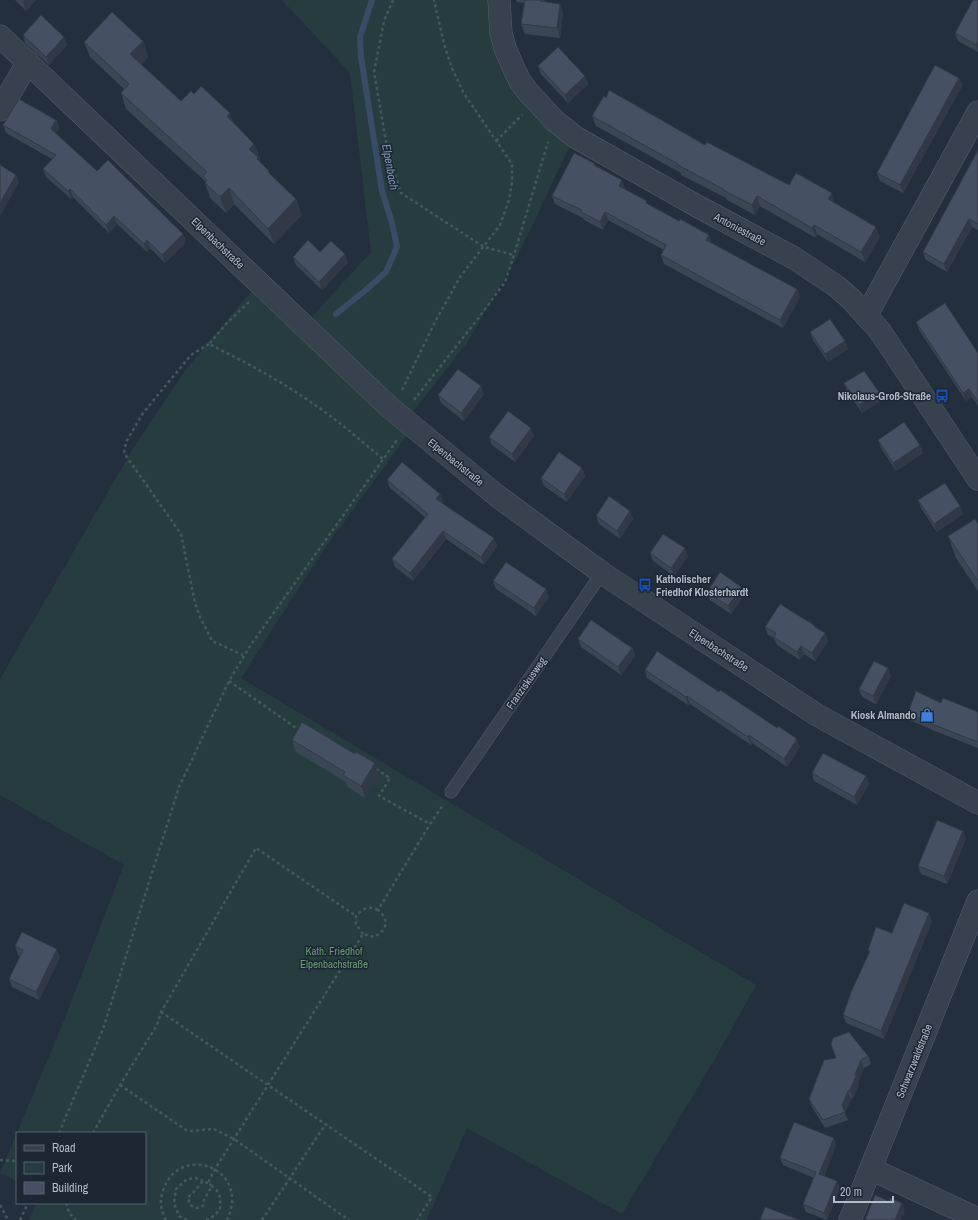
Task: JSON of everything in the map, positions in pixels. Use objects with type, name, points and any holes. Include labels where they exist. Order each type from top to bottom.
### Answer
[{"type":"street","name":"Antoniestraße","points":[[498,0],[501,33],[505,48],[520,80],[536,102],[554,121],[575,137],[697,206],[794,258],[836,286],[880,331],[978,479]]},
{"type":"street","name":"Elpenbachstraße","points":[[0,36],[399,416],[496,495],[602,573],[817,714],[978,803]]},
{"type":"street","points":[[0,110],[28,62]]},
{"type":"street","points":[[866,316],[978,112]]},
{"type":"street","name":"Schwarzwaldstraße","points":[[850,1220],[978,902]]},
{"type":"street","points":[[871,1169],[978,1219]]},
{"type":"lane","name":"Franziskusweg","points":[[451,792],[602,573]]},
{"type":"path","points":[[393,0],[384,21],[374,72],[388,153],[401,193],[484,247],[514,255]]},
{"type":"path","points":[[59,1132],[103,1029],[179,787],[229,682],[244,655],[383,459],[399,416],[403,388],[435,322],[460,277],[500,226],[509,200],[512,182],[512,164],[463,92],[452,68],[444,44],[434,0]]},
{"type":"path","points":[[496,141],[536,102]]},
{"type":"path","points":[[399,416],[505,282],[554,121]]},
{"type":"path","points":[[244,655],[212,641],[195,603],[181,534],[124,453],[126,442],[143,412],[191,355],[209,344],[226,324],[264,288]]},
{"type":"path","points":[[209,344],[259,371],[309,401],[383,459]]},
{"type":"path","points":[[229,682],[300,731],[304,727]]},
{"type":"path","points":[[370,766],[390,778],[379,796],[430,824]]},
{"type":"path","points":[[378,910],[451,792]]},
{"type":"path","points":[[94,1132],[120,1085],[157,1025],[161,1012],[256,848],[356,916]]},
{"type":"path","points":[[373,907],[378,910],[384,915],[386,924],[382,932],[374,937],[363,934],[356,924],[356,916],[364,908],[373,907]]},
{"type":"path","points":[[208,1183],[215,1169],[267,1085],[363,934]]},
{"type":"path","points":[[161,1012],[432,1197],[417,1220]]},
{"type":"path","points":[[120,1085],[186,1130],[192,1132],[214,1129],[234,1139],[349,1220]]},
{"type":"path","points":[[262,1220],[325,1125]]},
{"type":"path","points":[[0,1160],[16,1161]]},
{"type":"path","points":[[166,1220],[161,1208],[161,1196],[164,1185],[171,1175],[181,1168],[192,1165],[204,1165],[215,1169],[224,1177],[230,1187],[233,1199],[232,1211],[227,1220]]},
{"type":"path","points":[[187,1220],[179,1216],[174,1203],[176,1189],[187,1179],[196,1178],[212,1186],[217,1190],[220,1197],[220,1210],[210,1219],[206,1220]]},
{"type":"path","points":[[203,1181],[188,1197],[190,1205],[196,1208],[203,1206],[204,1200],[212,1186]]},
{"type":"path","points":[[20,1220],[28,1204]]},
{"type":"path","points":[[66,1204],[69,1213],[76,1220]]},
{"type":"path","points":[[0,1205],[8,1220]]},
{"type":"green space","points":[[282,0],[494,0],[498,36],[572,142],[517,257],[467,343],[408,418],[306,323],[371,252],[350,73]]},
{"type":"green space","name":"Kath. Friedhof Elpenbachstraße","points":[[255,287],[411,430],[323,551],[241,678],[756,985],[713,1062],[622,1214],[467,1128],[427,1220],[29,1220],[37,1204],[146,1204],[146,1132],[17,1132],[63,1023],[124,865],[0,795],[0,679],[132,450],[186,369]]},
{"type":"green space","points":[[16,1135],[16,1181],[0,1173]]},
{"type":"building","points":[[525,0],[540,0],[560,4],[557,28],[521,24]]},
{"type":"building","points":[[973,0],[978,0],[978,41],[976,45],[955,33]]},
{"type":"building","points":[[112,12],[143,41],[130,54],[181,101],[191,91],[194,94],[201,86],[230,113],[227,116],[254,144],[249,149],[258,157],[257,159],[269,171],[268,172],[296,199],[268,229],[229,188],[220,197],[205,183],[207,180],[203,176],[207,172],[121,93],[129,84],[84,42]]},
{"type":"building","points":[[41,15],[64,37],[46,57],[23,35]]},
{"type":"building","points":[[558,47],[585,76],[565,95],[538,66]]},
{"type":"building","points":[[935,65],[959,78],[900,185],[877,173]]},
{"type":"building","points":[[609,90],[705,145],[707,142],[789,185],[796,173],[832,193],[828,199],[876,227],[861,252],[814,225],[812,228],[757,196],[752,205],[592,116],[604,96],[606,98]]},
{"type":"building","points":[[19,99],[56,120],[51,129],[97,171],[108,160],[183,234],[162,255],[147,240],[144,244],[114,216],[106,225],[70,189],[68,191],[43,169],[56,155],[3,125]]},
{"type":"building","points":[[978,150],[978,224],[969,219],[944,264],[923,252]]},
{"type":"building","points":[[574,153],[622,180],[619,186],[647,201],[646,203],[709,235],[706,240],[797,289],[780,320],[661,255],[666,245],[605,212],[600,222],[581,212],[582,210],[552,196]]},
{"type":"building","points":[[0,165],[16,175],[0,203]]},
{"type":"building","points":[[308,240],[320,252],[331,241],[345,254],[319,282],[293,257]]},
{"type":"building","points":[[945,303],[978,353],[978,402],[969,389],[963,393],[916,322]]},
{"type":"building","points":[[830,319],[845,341],[825,354],[810,332]]},
{"type":"building","points":[[458,369],[481,386],[461,413],[438,395]]},
{"type":"building","points":[[864,371],[879,392],[859,405],[844,383]]},
{"type":"building","points":[[508,411],[531,428],[512,454],[489,437]]},
{"type":"building","points":[[904,422],[920,445],[893,463],[878,440]]},
{"type":"building","points":[[559,452],[582,468],[564,494],[541,478]]},
{"type":"building","points":[[402,462],[440,494],[436,499],[494,538],[481,557],[443,531],[410,573],[392,559],[428,514],[387,480]]},
{"type":"building","points":[[945,483],[960,506],[934,524],[918,500]]},
{"type":"building","points":[[609,496],[630,511],[617,531],[596,516]]},
{"type":"building","points":[[975,519],[978,524],[977,580],[948,536]]},
{"type":"building","points":[[663,534],[685,548],[671,568],[650,553]]},
{"type":"building","points":[[506,562],[546,589],[534,608],[493,581]]},
{"type":"building","points":[[720,572],[741,587],[728,606],[707,592]]},
{"type":"building","points":[[780,604],[825,633],[812,653],[801,646],[797,652],[774,637],[776,633],[765,627]]},
{"type":"building","points":[[591,620],[632,648],[618,667],[578,639]]},
{"type":"building","points":[[657,651],[719,692],[720,690],[777,728],[778,726],[797,739],[784,759],[749,735],[748,737],[645,670]]},
{"type":"building","points":[[874,661],[888,668],[873,696],[859,689]]},
{"type":"building","points":[[916,691],[941,703],[943,698],[978,712],[978,742],[908,713]]},
{"type":"building","points":[[302,722],[355,754],[356,752],[375,763],[361,786],[343,775],[345,772],[292,740]]},
{"type":"building","points":[[823,753],[866,776],[854,797],[812,773]]},
{"type":"building","points":[[937,820],[963,831],[944,876],[918,866]]},
{"type":"building","points":[[904,903],[929,913],[881,1031],[843,1015],[851,992],[870,951],[868,950],[876,927],[892,933]]},
{"type":"building","points":[[22,932],[57,949],[36,992],[9,979],[23,950],[15,946]]},
{"type":"building","points":[[849,1032],[868,1056],[861,1060],[855,1074],[856,1076],[842,1105],[845,1112],[823,1120],[809,1099],[824,1060],[836,1058],[831,1044],[833,1038]]},
{"type":"building","points":[[794,1122],[834,1138],[819,1174],[837,1181],[824,1213],[803,1204],[816,1172],[780,1158]]},
{"type":"building","points":[[875,1195],[889,1201],[890,1198],[902,1203],[895,1220],[865,1220]]},
{"type":"building","points":[[765,1207],[800,1220],[760,1220]]},
{"type":"waterway","name":"Elpenbach","points":[[336,314],[386,272],[397,247],[392,223],[382,191],[361,57],[360,37],[372,0]]},
{"type":"place","name":"Nikolaus-Groß-Straße","points":[[942,396]]},
{"type":"place","name":"Katholischer Friedhof Klosterhardt","points":[[645,585]]},
{"type":"place","name":"Kiosk Almando","points":[[927,715]]}]
